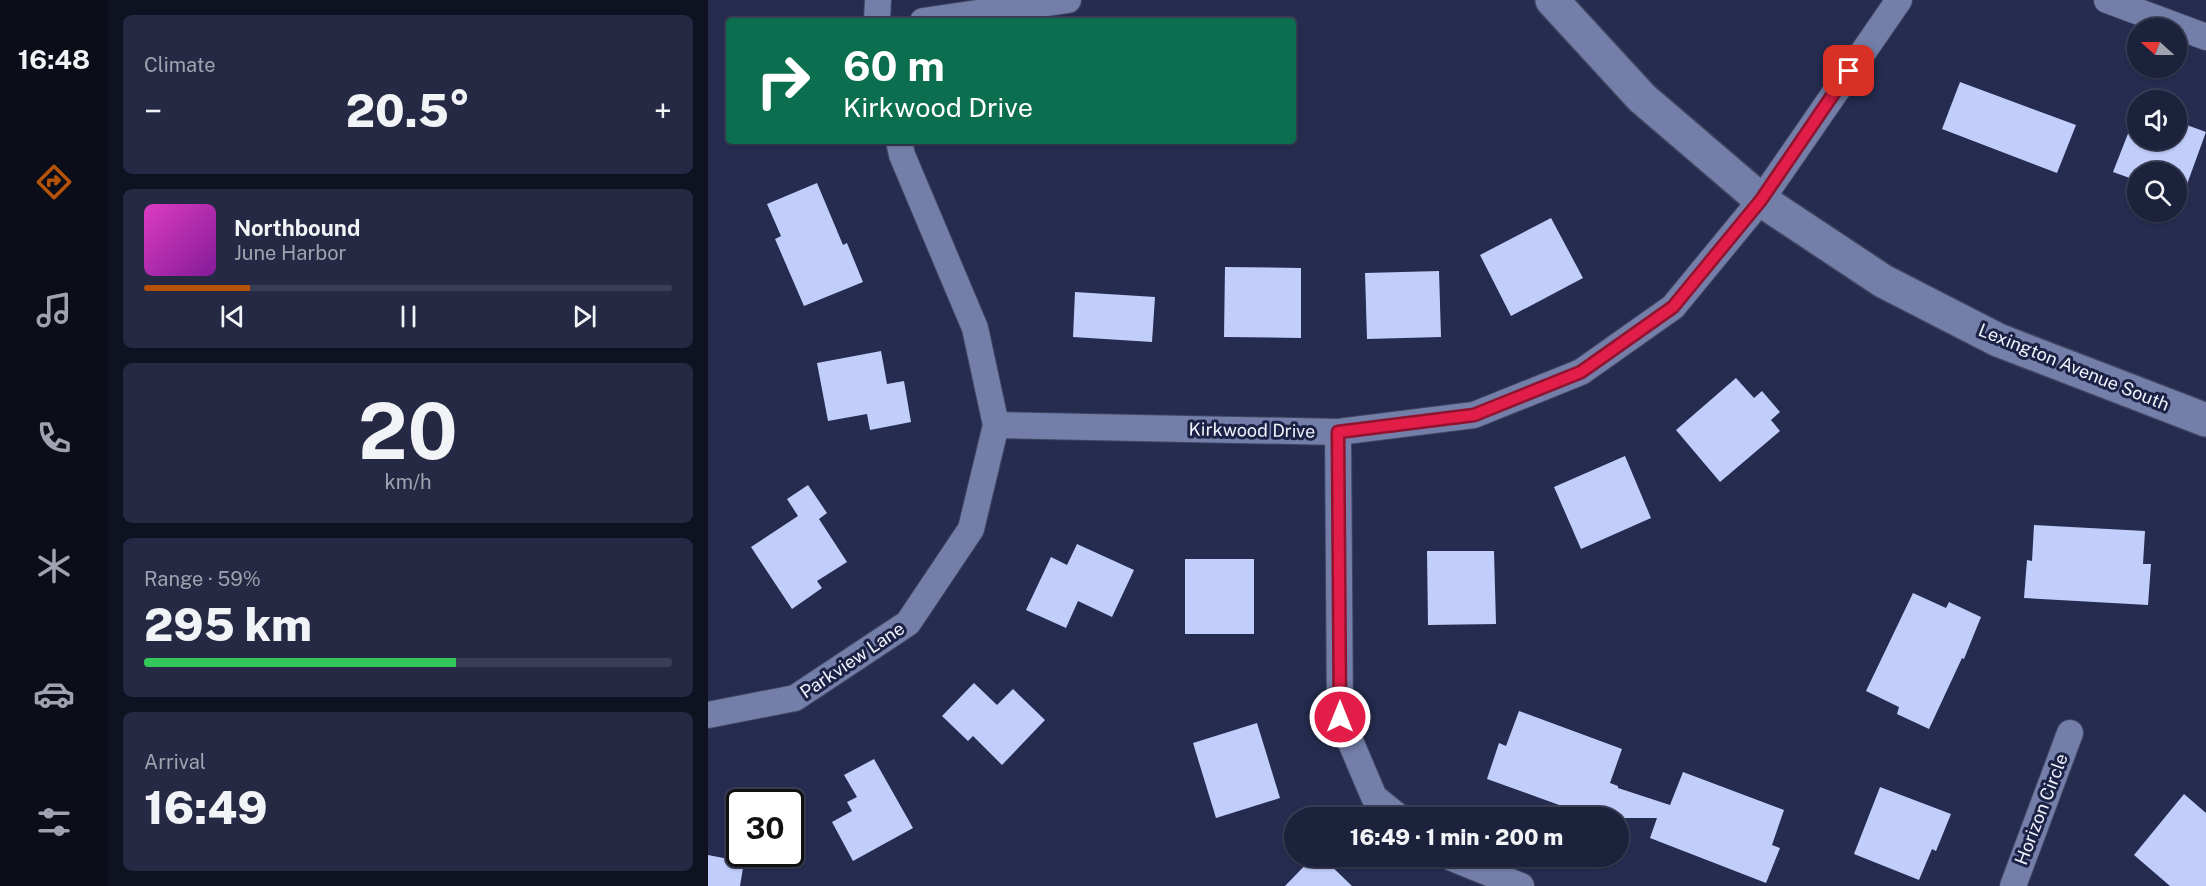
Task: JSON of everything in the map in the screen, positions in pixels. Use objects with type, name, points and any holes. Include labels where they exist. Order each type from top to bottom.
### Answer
[{"type":"street","points":[[877,18],[878,0]]},
{"type":"street","points":[[944,18],[1068,0]]},
{"type":"street","name":"Lexington Avenue South","points":[[1552,0],[1642,98],[1761,200],[1883,281],[1998,340],[2206,420]]},
{"type":"street","name":"Kirkwood Drive","points":[[996,425],[1338,432],[1474,415],[1581,372],[1673,307],[1761,200],[1899,0]]},
{"type":"street","points":[[2107,0],[2203,38],[2206,37]]},
{"type":"street","name":"Parkview Lane","points":[[708,715],[795,698],[908,623],[971,529],[996,425],[975,328],[902,155],[900,144]]},
{"type":"street","points":[[1338,432],[1340,717],[1374,796],[1387,807]]},
{"type":"street","name":"Horizon Circle","points":[[2013,886],[2070,733]]},
{"type":"street","points":[[1474,867],[1521,886]]},
{"type":"building","points":[[1960,82],[2076,125],[2057,173],[1942,129]]},
{"type":"building","points":[[2187,125],[2206,132],[2187,184],[2187,162],[2127,162],[2127,177],[2113,172],[2127,136],[2127,150],[2187,150]]},
{"type":"building","points":[[817,183],[843,245],[847,243],[863,282],[804,306],[775,239],[781,236],[767,204]]},
{"type":"building","points":[[1551,218],[1583,278],[1511,316],[1480,255]]},
{"type":"building","points":[[1225,267],[1301,268],[1301,338],[1224,337]]},
{"type":"building","points":[[1439,271],[1441,337],[1367,339],[1365,273]]},
{"type":"building","points":[[1075,292],[1155,297],[1152,342],[1073,337]]},
{"type":"building","points":[[881,351],[887,384],[904,381],[911,422],[870,430],[867,414],[828,421],[817,363]]},
{"type":"building","points":[[1736,378],[1754,398],[1762,391],[1780,412],[1771,420],[1780,431],[1720,482],[1676,430]]},
{"type":"building","points":[[1625,456],[1651,518],[1581,549],[1554,487]]},
{"type":"building","points":[[808,485],[827,513],[819,519],[847,562],[817,581],[822,588],[792,609],[751,547],[798,516],[787,499]]},
{"type":"building","points":[[2034,525],[2145,531],[2143,564],[2151,564],[2148,605],[2024,598],[2027,560],[2032,561]]},
{"type":"building","points":[[1077,544],[1134,570],[1112,617],[1078,601],[1066,628],[1026,610],[1051,557],[1067,565]]},
{"type":"building","points":[[1427,551],[1494,551],[1496,624],[1428,625]]},
{"type":"building","points":[[1185,559],[1254,559],[1254,634],[1185,634]]},
{"type":"building","points":[[1913,593],[1946,608],[1949,602],[1981,617],[1964,659],[1962,658],[1929,729],[1897,714],[1899,707],[1866,691]]},
{"type":"building","points":[[974,683],[997,705],[1013,689],[1045,720],[1002,765],[973,736],[968,741],[942,716]]},
{"type":"building","points":[[1519,711],[1622,749],[1610,783],[1618,788],[1670,805],[1683,772],[1784,810],[1772,845],[1780,848],[1766,883],[1650,838],[1657,818],[1629,818],[1629,807],[1565,807],[1487,779],[1499,743],[1506,746]]},
{"type":"building","points":[[1257,723],[1280,798],[1216,818],[1193,743]]},
{"type":"building","points":[[874,759],[913,828],[853,861],[832,822],[852,811],[847,802],[857,797],[844,775]]},
{"type":"building","points":[[1880,787],[1951,814],[1936,851],[1932,849],[1919,880],[1854,854]]},
{"type":"building","points":[[2184,794],[2206,813],[2206,886],[2170,886],[2134,855]]},
{"type":"building","points":[[708,855],[726,858],[726,867],[743,867],[740,886],[708,886]]},
{"type":"building","points":[[1303,867],[1332,867],[1352,886],[1285,886]]},
{"type":"route","points":[[1340,717],[1338,432],[1474,415],[1581,372],[1655,320],[1673,307],[1761,200],[1849,71]]}]
